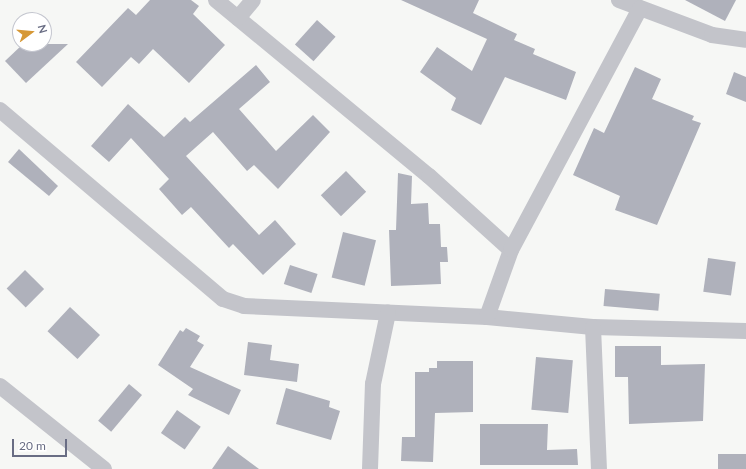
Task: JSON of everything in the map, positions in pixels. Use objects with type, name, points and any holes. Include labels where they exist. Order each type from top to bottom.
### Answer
[{"type":"street","points":[[216,0],[429,176],[511,250]]},
{"type":"street","points":[[238,18],[253,0]]},
{"type":"street","points":[[618,0],[712,35],[744,34]]},
{"type":"street","points":[[487,317],[511,250],[640,8]]},
{"type":"street","points":[[0,110],[224,299],[266,308],[487,317],[593,327],[746,331]]},
{"type":"street","points":[[370,469],[373,384],[388,313]]},
{"type":"street","points":[[593,327],[598,469]]},
{"type":"street","points":[[0,386],[104,469]]},
{"type":"building","points":[[150,0],[191,0],[199,6],[193,14],[225,45],[189,83],[153,49],[139,64],[131,57],[102,87],[76,62],[128,8],[136,15]]},
{"type":"building","points":[[401,0],[479,0],[473,13],[517,34],[514,40],[535,49],[533,54],[576,72],[566,100],[505,77],[481,125],[451,110],[456,98],[420,72],[437,47],[472,71],[487,39]]},
{"type":"building","points":[[685,0],[736,0],[725,21]]},
{"type":"building","points":[[317,20],[336,37],[313,61],[295,45]]},
{"type":"building","points":[[52,44],[68,44],[26,83],[5,61],[15,52],[52,52]]},
{"type":"building","points":[[256,65],[270,82],[239,109],[276,151],[313,115],[330,132],[278,189],[254,165],[247,171],[213,132],[186,156],[259,235],[275,220],[296,244],[263,275],[233,244],[229,248],[191,207],[182,215],[159,189],[169,179],[131,138],[109,162],[91,146],[128,104],[164,137],[185,117],[190,122]]},
{"type":"building","points":[[635,67],[661,79],[652,99],[694,116],[692,120],[701,123],[657,225],[615,210],[620,196],[573,175],[594,128],[604,133]]},
{"type":"building","points":[[734,72],[746,77],[746,102],[726,94]]},
{"type":"building","points":[[19,149],[58,186],[49,196],[8,162]]},
{"type":"building","points":[[346,171],[366,192],[341,216],[321,195]]},
{"type":"building","points":[[398,173],[412,176],[411,204],[428,203],[429,224],[440,224],[441,247],[447,247],[448,262],[440,262],[441,284],[391,286],[389,230],[396,230]]},
{"type":"building","points":[[343,232],[376,240],[365,286],[332,278]]},
{"type":"building","points":[[708,258],[736,262],[731,296],[703,292]]},
{"type":"building","points":[[290,265],[318,274],[311,293],[284,284]]},
{"type":"building","points":[[25,270],[44,289],[26,307],[7,288]]},
{"type":"building","points":[[605,289],[660,294],[658,311],[604,306]]},
{"type":"building","points":[[70,307],[100,335],[77,359],[47,331]]},
{"type":"building","points":[[186,328],[200,336],[197,341],[204,345],[190,367],[241,390],[229,415],[188,395],[193,389],[158,365],[180,330],[183,332]]},
{"type":"building","points":[[248,342],[272,345],[270,360],[299,364],[297,382],[244,375]]},
{"type":"building","points":[[615,346],[661,346],[661,365],[705,364],[703,421],[629,424],[628,377],[615,377]]},
{"type":"building","points":[[536,357],[573,360],[568,413],[531,410]]},
{"type":"building","points":[[437,361],[473,361],[473,412],[435,413],[433,462],[401,461],[402,437],[415,437],[415,372],[429,372],[429,368],[437,368]]},
{"type":"building","points":[[129,384],[142,395],[111,432],[98,421]]},
{"type":"building","points":[[286,388],[330,401],[329,407],[340,411],[331,440],[276,424]]},
{"type":"building","points":[[177,410],[201,427],[185,450],[161,433]]},
{"type":"building","points":[[480,424],[548,424],[547,450],[577,449],[578,465],[480,465]]},
{"type":"building","points":[[228,446],[259,469],[212,469]]},
{"type":"building","points":[[718,454],[746,454],[746,469],[718,469]]}]
